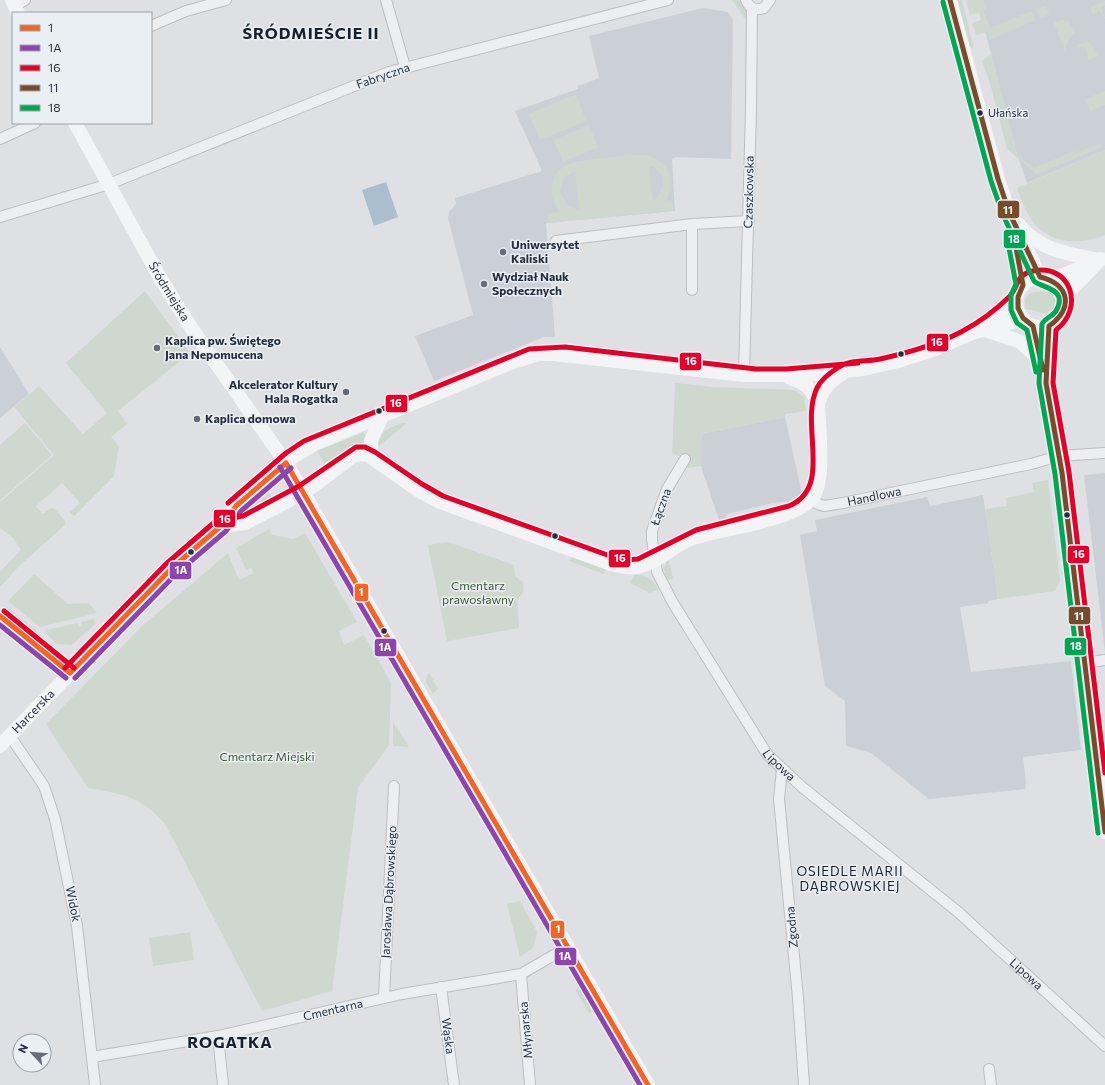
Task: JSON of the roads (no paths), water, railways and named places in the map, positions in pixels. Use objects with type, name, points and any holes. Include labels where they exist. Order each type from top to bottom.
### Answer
[{"type":"street","points":[[152,26],[186,11],[226,0]]},
{"type":"street","points":[[386,0],[405,67]]},
{"type":"street","name":"Fabryczna","points":[[0,217],[108,184],[350,87],[405,67],[668,0]]},
{"type":"street","points":[[749,4],[764,8],[770,0]]},
{"type":"street","points":[[950,0],[988,146],[1009,212],[1023,285]]},
{"type":"street","name":"Czaszkowska","points":[[744,375],[749,221],[749,4]]},
{"type":"street","points":[[0,139],[33,124]]},
{"type":"street","name":"Śródmiejska","points":[[76,124],[171,297],[286,463],[648,1085]]},
{"type":"street","points":[[1009,212],[1020,226],[1041,245],[1064,253],[1103,258]]},
{"type":"street","points":[[978,331],[1028,322],[1049,326],[1063,314],[1065,308],[1065,296],[1060,287],[1046,279],[1009,212]]},
{"type":"street","points":[[556,241],[692,224],[749,221]]},
{"type":"street","points":[[692,224],[692,290]]},
{"type":"street","points":[[978,331],[1016,300],[1023,285],[1028,281],[1046,279],[1103,258]]},
{"type":"street","points":[[1065,296],[1103,258]]},
{"type":"street","points":[[1016,300],[1019,313],[1028,322],[1040,359],[1046,383],[1059,456],[1105,832]]},
{"type":"street","points":[[1046,383],[1049,326]]},
{"type":"street","points":[[978,331],[1009,336],[1019,341],[1040,359]]},
{"type":"street","name":"Harcerska","points":[[0,746],[171,569],[221,526],[236,506],[307,447],[523,358],[538,354],[570,355],[744,375],[786,376],[845,372],[880,366],[916,356],[978,331]]},
{"type":"street","points":[[221,526],[245,523],[303,492],[353,456],[360,454],[372,458],[418,490],[461,509],[619,566],[638,567],[654,560],[690,539],[790,513],[802,508],[810,501],[816,490],[819,479],[818,404],[824,388],[845,372]]},
{"type":"street","points":[[786,376],[808,386],[818,404]]},
{"type":"street","points":[[372,458],[371,441],[382,416]]},
{"type":"street","name":"Handlowa","points":[[810,501],[824,506],[869,499],[1059,456],[1105,453]]},
{"type":"street","name":"Łączna","points":[[654,560],[652,540],[654,522],[667,489],[685,459]]},
{"type":"street","name":"Lipowa","points":[[654,560],[658,576],[673,603],[755,737],[767,754],[782,769],[957,911],[1105,1046]]},
{"type":"street","points":[[0,616],[70,673]]},
{"type":"street","points":[[1085,663],[1105,660]]},
{"type":"street","name":"Widok","points":[[10,736],[44,786],[55,819],[77,926],[95,1085]]},
{"type":"street","name":"Zgodna","points":[[782,769],[779,800],[798,998],[804,1085]]},
{"type":"street","name":"Jarosława Dąbrowskiego","points":[[384,998],[394,786]]},
{"type":"street","name":"Cmentarna","points":[[92,1057],[218,1036],[384,998],[521,974],[568,947]]},
{"type":"street","name":"Młynarska","points":[[521,974],[530,1085]]},
{"type":"street","name":"Wąska","points":[[442,987],[454,1085]]},
{"type":"street","points":[[218,1036],[223,1085]]},
{"type":"street","points":[[989,1069],[991,1085]]},
{"type":"water","points":[[386,182],[398,217],[374,226],[362,190]]},
{"type":"place","name":"Ułańska","points":[[980,113]]},
{"type":"place","name":"Uniwersytet Kaliski","points":[[503,252]]},
{"type":"place","name":"Wydział Nauk Społecznych","points":[[484,284]]},
{"type":"place","name":"Kaplica pw. Świętego Jana Nepomucena","points":[[157,348]]},
{"type":"place","name":"Akcelerator Kultury Hala Rogatka","points":[[346,392]]},
{"type":"place","name":"Kaplica domowa","points":[[197,419]]},
{"type":"district","name":"ŚRÓDMIEŚCIE II","points":[[311,33]]},
{"type":"district","name":"OSIEDLE MARII DĄBROWSKIEJ","points":[[850,878]]},
{"type":"district","name":"ROGATKA","points":[[230,1042]]},
{"type":"park label","name":"Cmentarz prawosławny","points":[[478,593]]},
{"type":"park label","name":"Cmentarz Miejski","points":[[267,757]]}]
